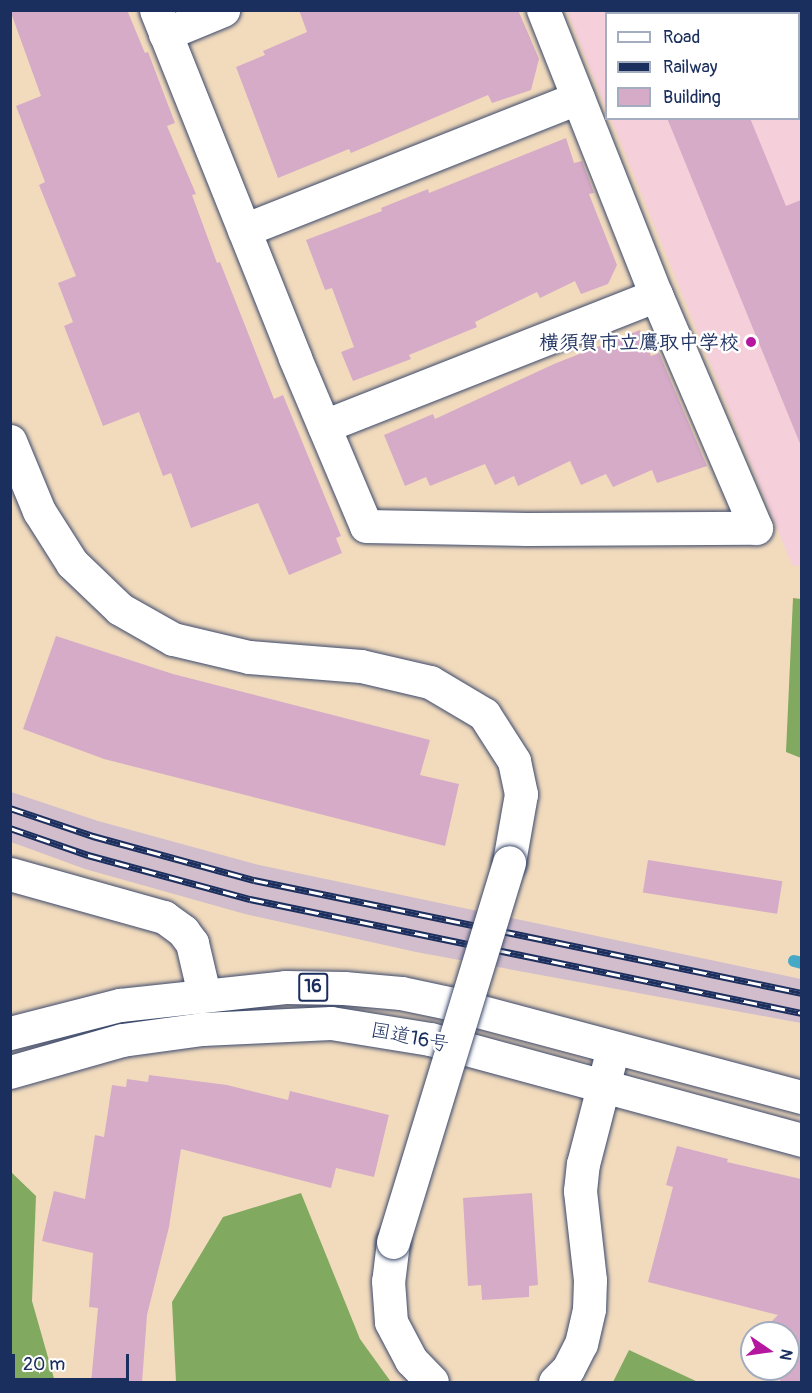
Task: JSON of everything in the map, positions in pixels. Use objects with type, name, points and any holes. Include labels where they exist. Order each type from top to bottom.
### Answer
[{"type":"main road","points":[[223,10],[160,22],[366,526],[527,529],[756,528],[656,295],[543,10]]},
{"type":"main road","points":[[244,230],[578,98]]},
{"type":"main road","points":[[324,426],[656,295]]},
{"type":"main road","points":[[10,441],[39,511],[72,564],[120,609],[173,639],[249,657],[361,666],[430,682],[484,714],[514,761],[521,794],[509,862],[393,1242],[388,1281],[391,1322],[411,1360],[432,1383]]},
{"type":"main road","points":[[10,874],[164,917],[183,931],[192,943],[204,994]]},
{"type":"main road","name":"国道16号","points":[[10,1033],[120,1005],[204,994],[285,987],[401,993],[448,1003],[801,1097]]},
{"type":"main road","name":"国道16号","points":[[10,1072],[122,1040],[202,1029],[331,1023],[430,1039],[801,1140]]},
{"type":"main road","points":[[555,1383],[568,1369],[580,1344],[589,1309],[590,1280],[580,1191],[583,1164],[613,1048]]},
{"type":"shaded area","name":"横須賀市立鷹取中学校","points":[[567,11],[801,11],[801,566],[792,565],[611,120],[800,120],[800,12],[605,12],[605,106]]},
{"type":"shaded area","points":[[11,792],[98,821],[259,865],[801,979],[801,1023],[416,952],[245,914],[85,869],[11,842]]},
{"type":"green space","points":[[793,598],[801,599],[801,758],[786,752]]},
{"type":"green space","points":[[10,1171],[36,1196],[32,1301],[55,1382],[11,1382]]},
{"type":"green space","points":[[301,1193],[360,1339],[391,1382],[176,1382],[172,1302],[223,1217]]},
{"type":"green space","points":[[629,1350],[698,1382],[613,1382]]},
{"type":"building","points":[[10,10],[127,10],[145,53],[148,52],[175,123],[167,126],[196,194],[192,195],[217,263],[220,262],[274,399],[283,395],[341,536],[336,538],[342,553],[289,575],[258,503],[191,528],[171,473],[163,476],[139,412],[103,426],[64,326],[73,322],[58,283],[76,276],[39,185],[45,182],[16,106],[41,96]]},
{"type":"building","points":[[299,10],[518,10],[539,59],[531,90],[492,103],[488,95],[351,153],[349,149],[278,178],[236,67],[265,55],[263,51],[307,32]]},
{"type":"building","points":[[668,120],[751,120],[786,206],[801,200],[801,446]]},
{"type":"building","points":[[566,138],[574,163],[582,161],[594,193],[589,194],[617,265],[608,284],[581,294],[575,281],[540,298],[537,292],[475,322],[477,327],[409,355],[411,359],[353,381],[341,352],[354,347],[332,288],[325,290],[306,240],[382,211],[381,208],[428,189],[429,193]]},
{"type":"building","points":[[640,330],[651,356],[659,353],[707,466],[657,483],[652,470],[613,487],[606,474],[581,485],[570,461],[518,486],[514,476],[495,485],[485,464],[430,486],[426,477],[405,486],[384,435],[433,414],[435,419],[554,364]]},
{"type":"building","points":[[56,636],[173,674],[430,740],[420,775],[459,784],[445,846],[104,759],[23,729]]},
{"type":"building","points":[[648,860],[782,881],[777,914],[643,893]]},
{"type":"building","points":[[149,1075],[227,1085],[288,1100],[290,1091],[389,1115],[374,1177],[336,1168],[331,1188],[181,1149],[169,1227],[147,1315],[142,1383],[91,1383],[98,1308],[89,1307],[93,1253],[42,1241],[54,1191],[85,1199],[95,1135],[104,1137],[112,1085],[126,1087],[127,1079],[148,1082]]},
{"type":"building","points":[[677,1146],[728,1159],[727,1162],[801,1179],[801,1383],[781,1381],[800,1381],[800,1321],[772,1321],[778,1315],[648,1282],[673,1187],[666,1185]]},
{"type":"building","points":[[532,1193],[538,1285],[529,1286],[529,1297],[482,1300],[481,1285],[468,1286],[463,1198]]},
{"type":"waterway","points":[[794,961],[802,963]]},
{"type":"railway","points":[[10,808],[93,836],[254,880],[802,993]]},
{"type":"railway","points":[[10,828],[88,855],[250,899],[802,1013]]},
{"type":"place","name":"横須賀市立鷹取中学校","points":[[751,342]]}]
